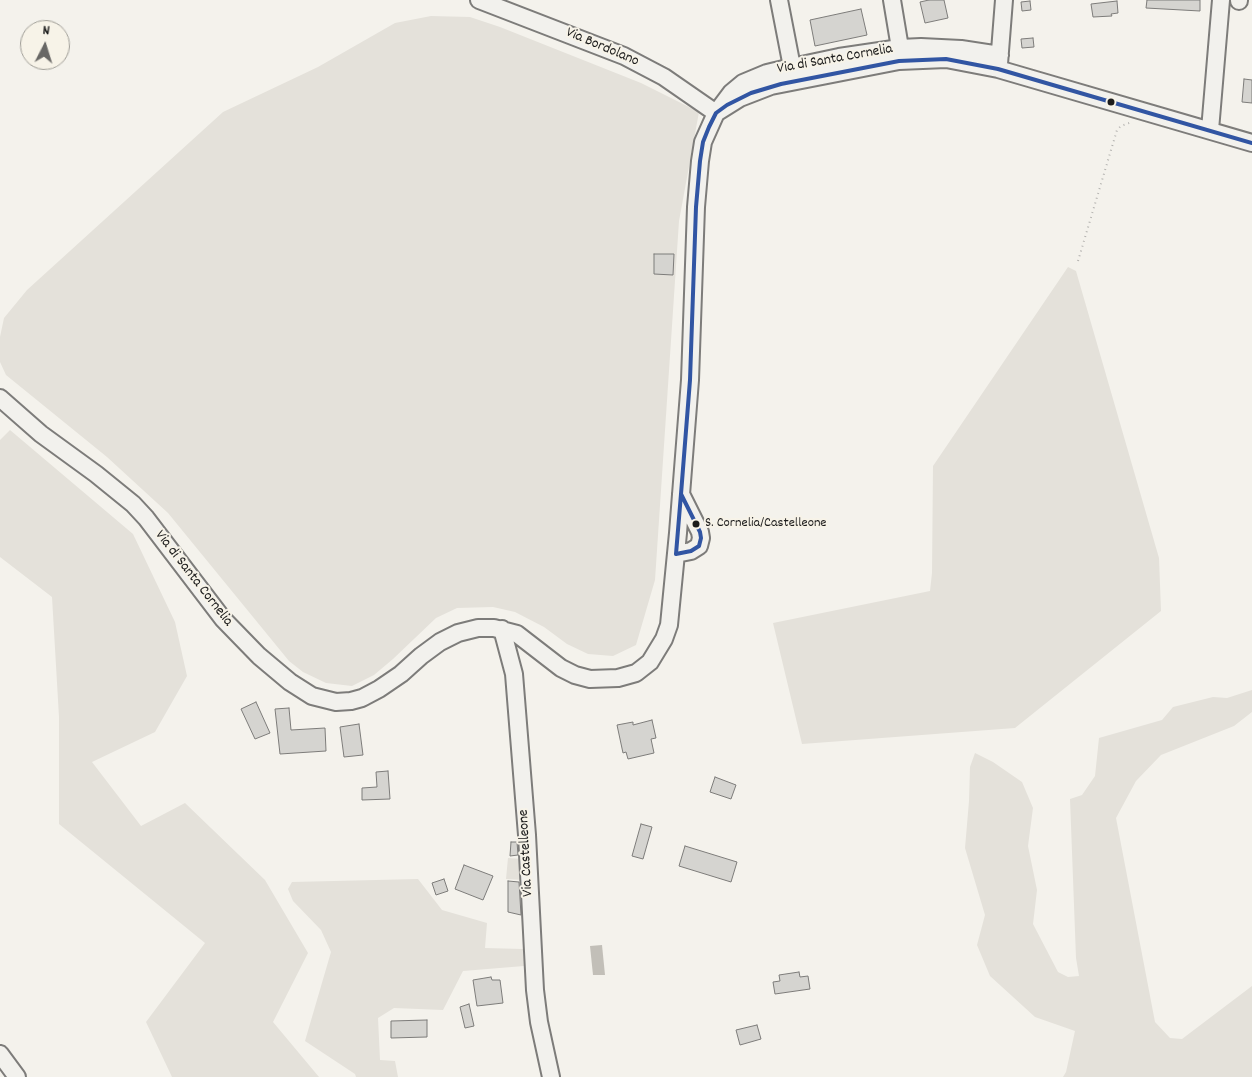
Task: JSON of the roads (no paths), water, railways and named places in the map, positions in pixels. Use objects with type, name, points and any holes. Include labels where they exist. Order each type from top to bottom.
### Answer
[{"type":"street","name":"Via Bordolano","points":[[480,0],[624,56],[664,77],[716,113]]},
{"type":"street","points":[[779,0],[792,67]]},
{"type":"street","points":[[892,0],[900,48]]},
{"type":"street","points":[[999,62],[1004,0]]},
{"type":"street","points":[[1210,130],[1220,0]]},
{"type":"street","name":"Via di Santa Cornelia","points":[[0,398],[41,434],[133,504],[146,518],[223,619],[259,656],[290,682],[312,696],[336,702],[362,698],[390,682],[431,648],[450,637],[471,629],[486,628],[502,629],[523,638],[561,668],[575,675],[604,680],[618,678],[636,673],[646,666],[654,658],[667,631],[676,554],[690,380],[696,207],[700,161],[703,142],[716,113],[731,93],[743,83],[768,72],[839,57],[900,48],[954,49],[1252,143]]},
{"type":"street","name":"Via di Santa Cornelia","points":[[716,113],[740,98],[771,86],[899,61],[946,59],[999,62]]},
{"type":"street","points":[[676,554],[691,551],[699,546],[701,538],[700,532],[681,494]]},
{"type":"street","name":"Via Castelleone","points":[[502,629],[514,674],[527,835],[535,990],[539,1022],[551,1077]]},
{"type":"street","points":[[0,1054],[16,1077]]},
{"type":"place","name":"S. Cornelia/Castelleone","points":[[696,524]]}]
